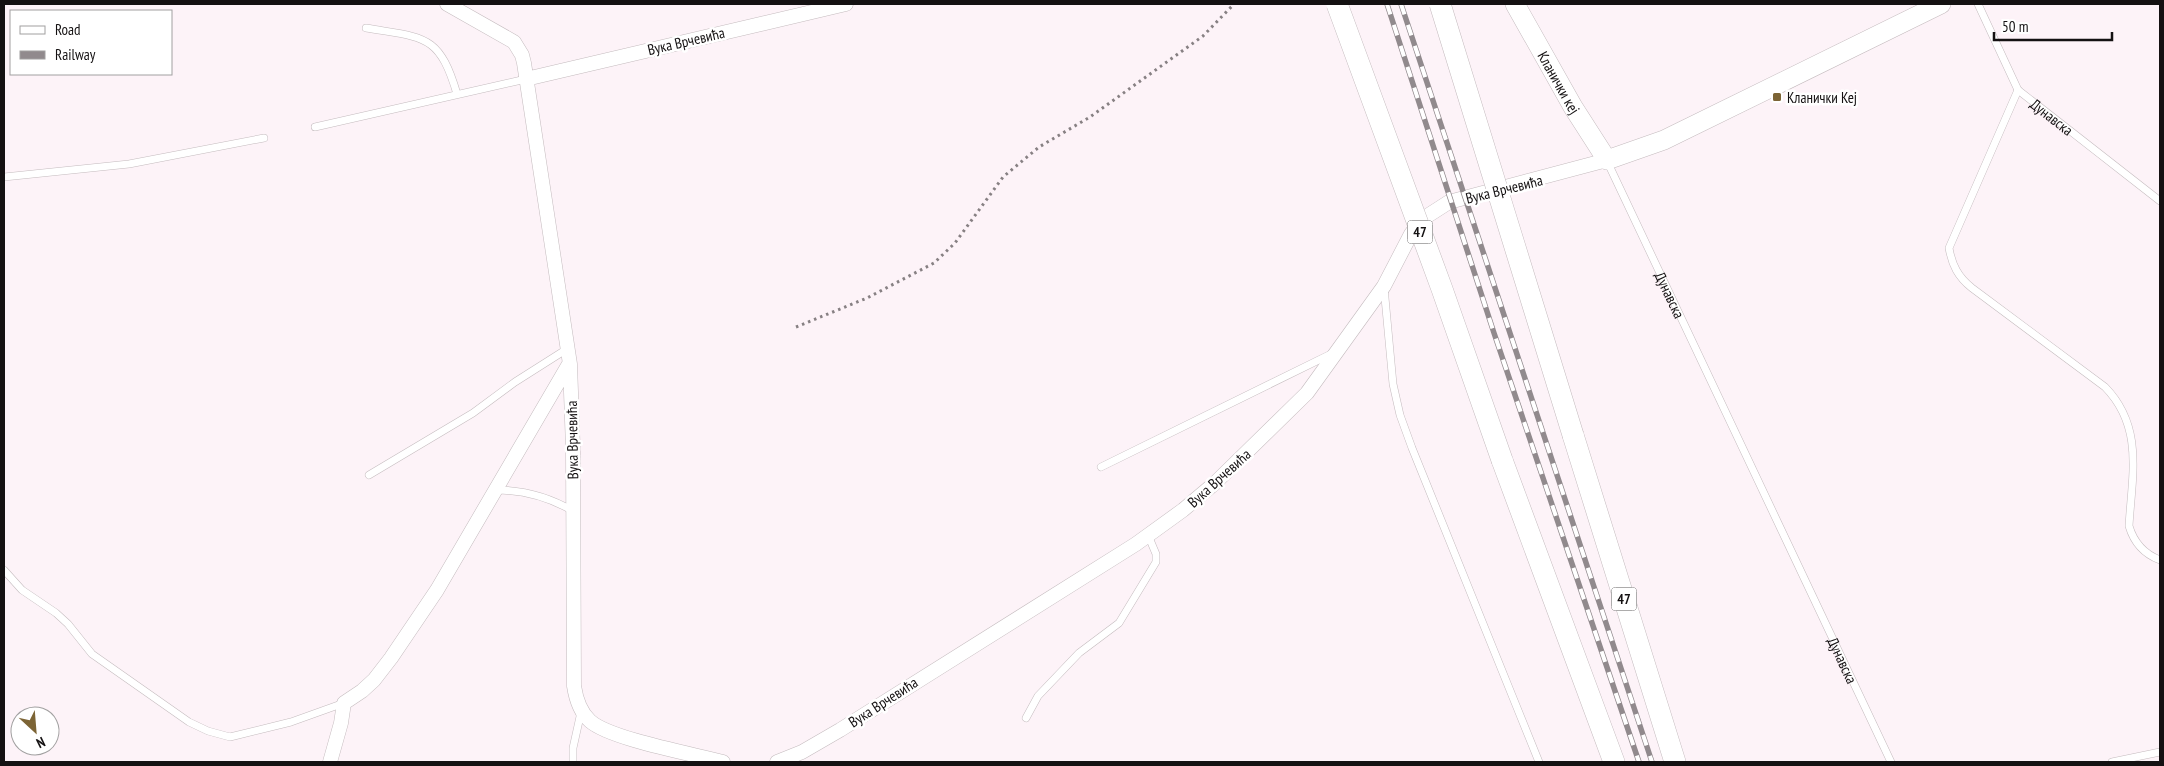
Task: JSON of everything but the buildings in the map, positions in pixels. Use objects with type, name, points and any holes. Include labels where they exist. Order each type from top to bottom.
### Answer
[{"type":"main road","points":[[1328,4],[1348,35]]},
{"type":"main road","name":"47","points":[[1337,4],[1502,460],[1614,762]]},
{"type":"main road","name":"47","points":[[1440,4],[1674,762]]},
{"type":"main road","points":[[1448,31],[1449,4]]},
{"type":"main road","name":"Кланички кеј","points":[[1515,4],[1573,107],[1607,160]]},
{"type":"main road","points":[[1607,160],[1664,140],[1941,4]]},
{"type":"street","name":"Вука Врчевића","points":[[447,4],[514,42],[522,55],[570,364],[574,686],[581,709],[591,722],[612,734],[723,762]]},
{"type":"street","name":"Вука Врчевића","points":[[526,79],[846,4]]},
{"type":"street","name":"Вука Врчевића","points":[[777,762],[795,759],[1148,536],[1184,510],[1243,457],[1307,393],[1340,350],[1384,286],[1411,234],[1421,220],[1449,202],[1607,160]]},
{"type":"street","points":[[330,762],[342,723],[344,703],[362,691],[391,658],[437,590],[570,364]]},
{"type":"lane","name":"Дунавска","points":[[1978,4],[2018,90],[2160,201]]},
{"type":"lane","points":[[366,28],[420,38],[432,45],[441,54],[450,72],[457,94]]},
{"type":"lane","points":[[315,128],[526,79]]},
{"type":"lane","points":[[2018,90],[1949,248],[1951,258],[1959,275],[1972,288],[2105,387],[2115,397],[2127,420],[2134,446],[2129,526],[2132,535],[2143,550],[2160,560]]},
{"type":"lane","points":[[4,177],[129,164],[264,138]]},
{"type":"lane","name":"Дунавска","points":[[1607,160],[1891,762]]},
{"type":"lane","points":[[1384,286],[1393,384],[1400,415],[1539,762]]},
{"type":"lane","points":[[369,475],[473,413],[515,382],[568,349]]},
{"type":"lane","points":[[1102,467],[1340,350]]},
{"type":"lane","points":[[496,490],[520,490],[541,496],[573,511]]},
{"type":"lane","points":[[1026,718],[1038,696],[1079,653],[1119,623],[1156,562],[1156,554],[1148,536]]},
{"type":"lane","points":[[4,570],[22,590],[56,613],[68,624],[92,654],[189,722],[208,731],[230,736],[291,722],[344,703]]},
{"type":"lane","points":[[573,762],[581,709]]},
{"type":"lane","points":[[2112,762],[2160,752]]},
{"type":"path","points":[[796,327],[867,298],[934,263],[955,243],[1003,176],[1039,147],[1090,117],[1203,36],[1234,4]]},
{"type":"railway","points":[[1387,4],[1494,333],[1639,762]]},
{"type":"railway","points":[[1401,4],[1652,762]]},
{"type":"place","name":"Кланички Кеј","points":[[1777,97]]}]
